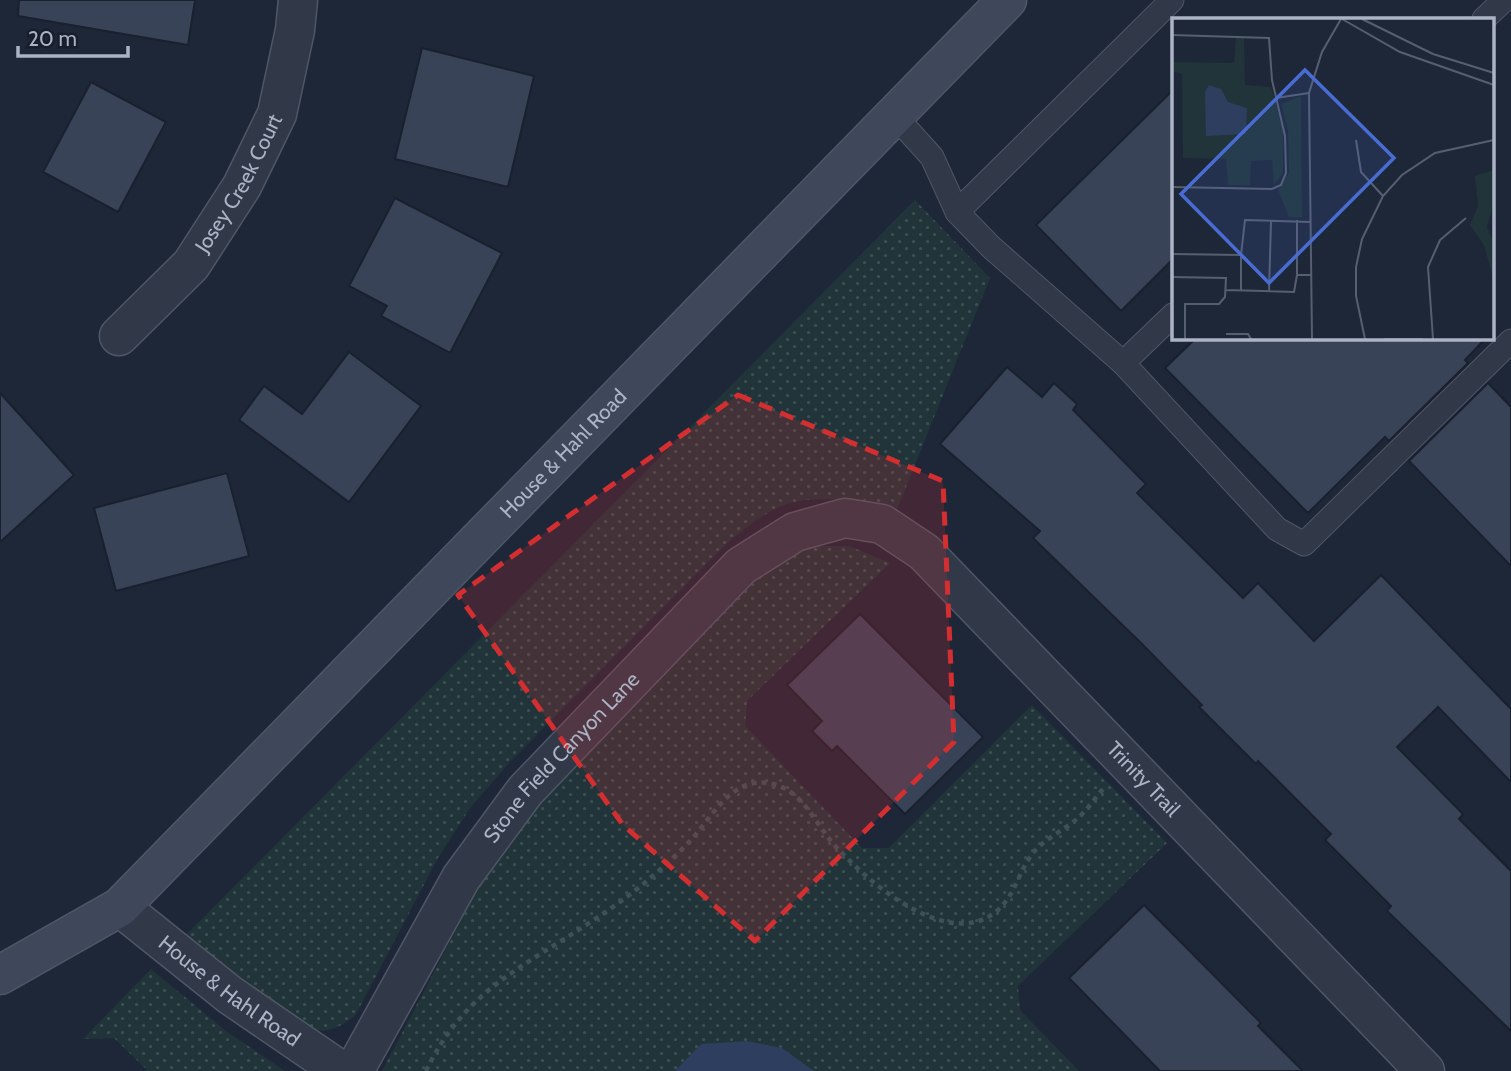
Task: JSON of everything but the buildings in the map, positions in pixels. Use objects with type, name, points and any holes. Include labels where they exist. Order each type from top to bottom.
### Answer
[{"type":"street","name":"Josey Creek Court","points":[[120,336],[191,265],[242,186],[277,114],[295,30],[298,0]]},
{"type":"street","name":"House & Hahl Road","points":[[0,975],[120,907],[1007,0]]},
{"type":"street","name":"Trinity Trail","points":[[845,518],[882,524],[924,552],[1425,1071]]},
{"type":"street","name":"Stone Field Canyon Lane","points":[[354,1071],[461,878],[525,791],[741,566],[795,532],[845,518]]},
{"type":"street","name":"House & Hahl Road","points":[[120,907],[230,995],[341,1071]]},
{"type":"lane","points":[[957,212],[1172,0]]},
{"type":"lane","points":[[1485,18],[1504,0]]},
{"type":"lane","points":[[894,116],[932,157],[957,212],[991,247],[1123,363],[1277,529],[1304,544],[1511,341]]},
{"type":"lane","points":[[1123,363],[1172,316]]},
{"type":"path","points":[[426,1071],[441,1042],[469,1006],[516,969],[633,893],[681,849],[727,797],[745,786],[766,783],[790,791],[810,811],[858,870],[888,895],[928,916],[953,922],[971,922],[987,918],[998,910],[1010,897],[1030,857],[1078,817],[1126,762]]},
{"type":"highlighted area","points":[[738,395],[943,481],[954,742],[755,941],[623,825],[458,595]]},
{"type":"green space","points":[[915,200],[990,278],[896,512],[834,499],[802,501],[773,510],[724,546],[509,763],[470,808],[438,858],[355,1016],[343,1024],[326,1030],[305,1028],[184,937]]},
{"type":"green space","points":[[815,546],[849,546],[890,563],[747,701],[745,726],[862,848],[889,848],[1032,705],[1167,843],[1018,986],[1020,1010],[1079,1071],[382,1071],[505,842],[554,786],[758,578],[783,558]]},
{"type":"green space","points":[[151,969],[226,1031],[285,1071],[148,1071],[114,1038],[83,1039]]},
{"type":"water","points":[[747,1041],[782,1048],[814,1071],[675,1071],[701,1044]]}]
